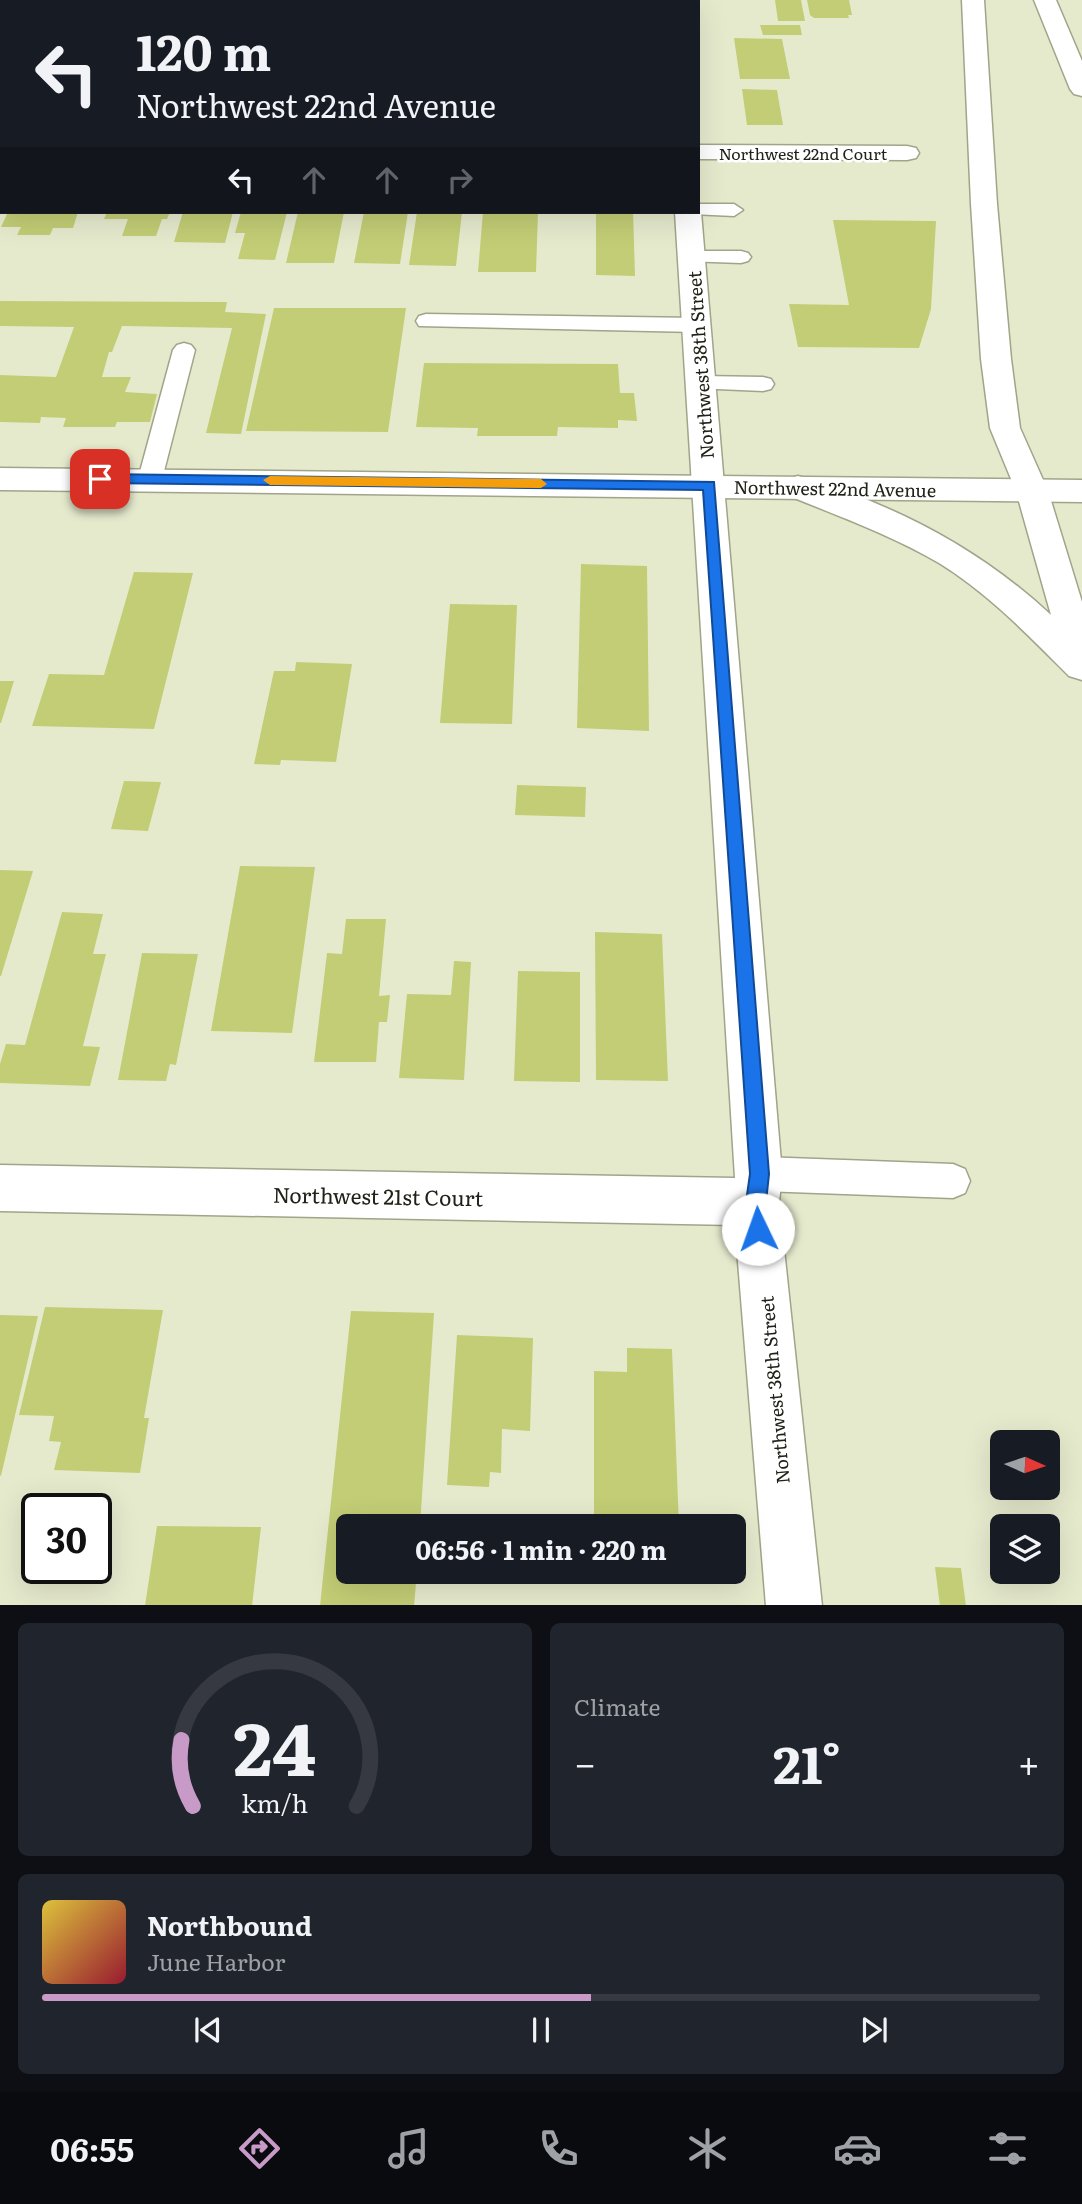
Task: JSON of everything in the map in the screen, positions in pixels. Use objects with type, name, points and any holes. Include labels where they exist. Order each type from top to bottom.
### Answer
[{"type":"main road","points":[[973,0],[984,204],[998,379],[1005,428],[1032,491],[1082,660]]},
{"type":"main road","points":[[1045,0],[1082,89]]},
{"type":"main road","name":"Northwest 22nd Court","points":[[700,152],[908,153]]},
{"type":"main road","name":"Northwest 38th Street","points":[[688,214],[758,1188],[794,1605]]},
{"type":"main road","name":"Northwest 22nd Avenue","points":[[0,479],[1082,492]]},
{"type":"main road","points":[[798,487],[908,532],[971,567],[1003,590],[1082,666]]},
{"type":"main road","name":"Northwest 21st Court","points":[[0,1188],[758,1188]]},
{"type":"lane","points":[[700,210],[734,210]]},
{"type":"lane","points":[[691,257],[741,257]]},
{"type":"lane","points":[[426,321],[697,324]]},
{"type":"lane","points":[[150,479],[184,350]]},
{"type":"lane","points":[[702,383],[763,384]]},
{"type":"lane","points":[[758,1188],[953,1181]]},
{"type":"building","points":[[775,0],[801,0],[805,21],[778,21]]},
{"type":"building","points":[[807,0],[849,0],[852,15],[848,15],[849,18],[814,18],[810,15]]},
{"type":"building","points":[[760,25],[800,25],[802,35],[763,35]]},
{"type":"building","points":[[734,38],[782,39],[790,79],[740,79]]},
{"type":"building","points":[[742,89],[777,90],[783,125],[747,125]]},
{"type":"building","points":[[7,214],[77,214],[73,228],[53,228],[50,235],[17,235],[21,227],[1,227]]},
{"type":"building","points":[[106,214],[169,214],[167,219],[162,219],[156,236],[122,236],[128,219],[104,219]]},
{"type":"building","points":[[182,214],[232,214],[225,243],[174,242]]},
{"type":"building","points":[[240,214],[286,214],[275,260],[238,259],[245,233],[235,233]]},
{"type":"building","points":[[298,214],[344,214],[334,263],[286,263]]},
{"type":"building","points":[[364,214],[408,214],[400,264],[354,263]]},
{"type":"building","points":[[417,214],[462,214],[456,266],[409,265]]},
{"type":"building","points":[[483,214],[538,214],[536,272],[478,272]]},
{"type":"building","points":[[596,214],[633,214],[635,276],[596,275]]},
{"type":"building","points":[[833,220],[936,221],[931,309],[919,348],[798,347],[789,304],[849,305]]},
{"type":"building","points":[[0,301],[227,302],[225,312],[266,314],[241,434],[206,433],[232,328],[122,326],[112,352],[109,352],[102,377],[131,377],[125,392],[157,394],[150,422],[117,422],[115,427],[63,427],[66,418],[41,417],[40,423],[0,422],[0,375],[56,377],[74,327],[0,326]]},
{"type":"building","points":[[274,308],[406,308],[388,432],[246,431]]},
{"type":"building","points":[[424,363],[618,364],[620,393],[634,393],[637,421],[618,420],[618,428],[558,427],[557,436],[477,436],[478,428],[416,427]]},
{"type":"building","points":[[581,564],[647,566],[649,731],[577,728]]},
{"type":"building","points":[[134,572],[193,573],[154,729],[32,726],[49,674],[104,675]]},
{"type":"building","points":[[450,604],[517,605],[512,724],[440,723]]},
{"type":"building","points":[[296,662],[352,664],[336,762],[281,760],[280,765],[254,764],[274,671],[295,671]]},
{"type":"building","points":[[0,681],[14,681],[1,723],[0,723]]},
{"type":"building","points":[[124,781],[161,782],[148,831],[111,829]]},
{"type":"building","points":[[517,785],[586,787],[585,817],[515,815]]},
{"type":"building","points":[[240,866],[315,867],[292,1033],[211,1031]]},
{"type":"building","points":[[0,870],[33,871],[1,976],[0,976]]},
{"type":"building","points":[[62,912],[103,914],[93,954],[106,954],[83,1046],[100,1047],[90,1086],[0,1083],[0,1064],[6,1044],[25,1045]]},
{"type":"building","points":[[346,919],[386,919],[379,996],[390,995],[387,1022],[379,1022],[376,1062],[314,1062],[327,953],[342,954]]},
{"type":"building","points":[[595,932],[662,934],[668,1081],[596,1080]]},
{"type":"building","points":[[142,953],[198,954],[176,1065],[170,1064],[166,1081],[118,1080]]},
{"type":"building","points":[[454,961],[471,962],[464,1080],[399,1078],[407,994],[451,995]]},
{"type":"building","points":[[518,971],[580,972],[580,1082],[514,1081]]},
{"type":"building","points":[[45,1307],[163,1310],[144,1418],[149,1418],[140,1473],[54,1470],[61,1442],[49,1441],[54,1416],[19,1415]]},
{"type":"building","points":[[351,1311],[434,1313],[421,1514],[336,1514],[336,1584],[416,1584],[414,1605],[320,1605]]},
{"type":"building","points":[[0,1315],[38,1316],[1,1476],[0,1475]]},
{"type":"building","points":[[457,1335],[533,1338],[530,1431],[502,1429],[501,1473],[490,1472],[489,1487],[447,1485]]},
{"type":"building","points":[[627,1348],[672,1349],[679,1514],[594,1514],[594,1371],[627,1372]]},
{"type":"building","points":[[157,1526],[261,1527],[252,1605],[145,1605]]},
{"type":"building","points":[[935,1567],[961,1568],[966,1605],[940,1605]]},
{"type":"slow traffic","points":[[270,480],[541,484]]},
{"type":"route","points":[[100,479],[709,486],[759,1174],[756,1202],[758,1229]]}]
